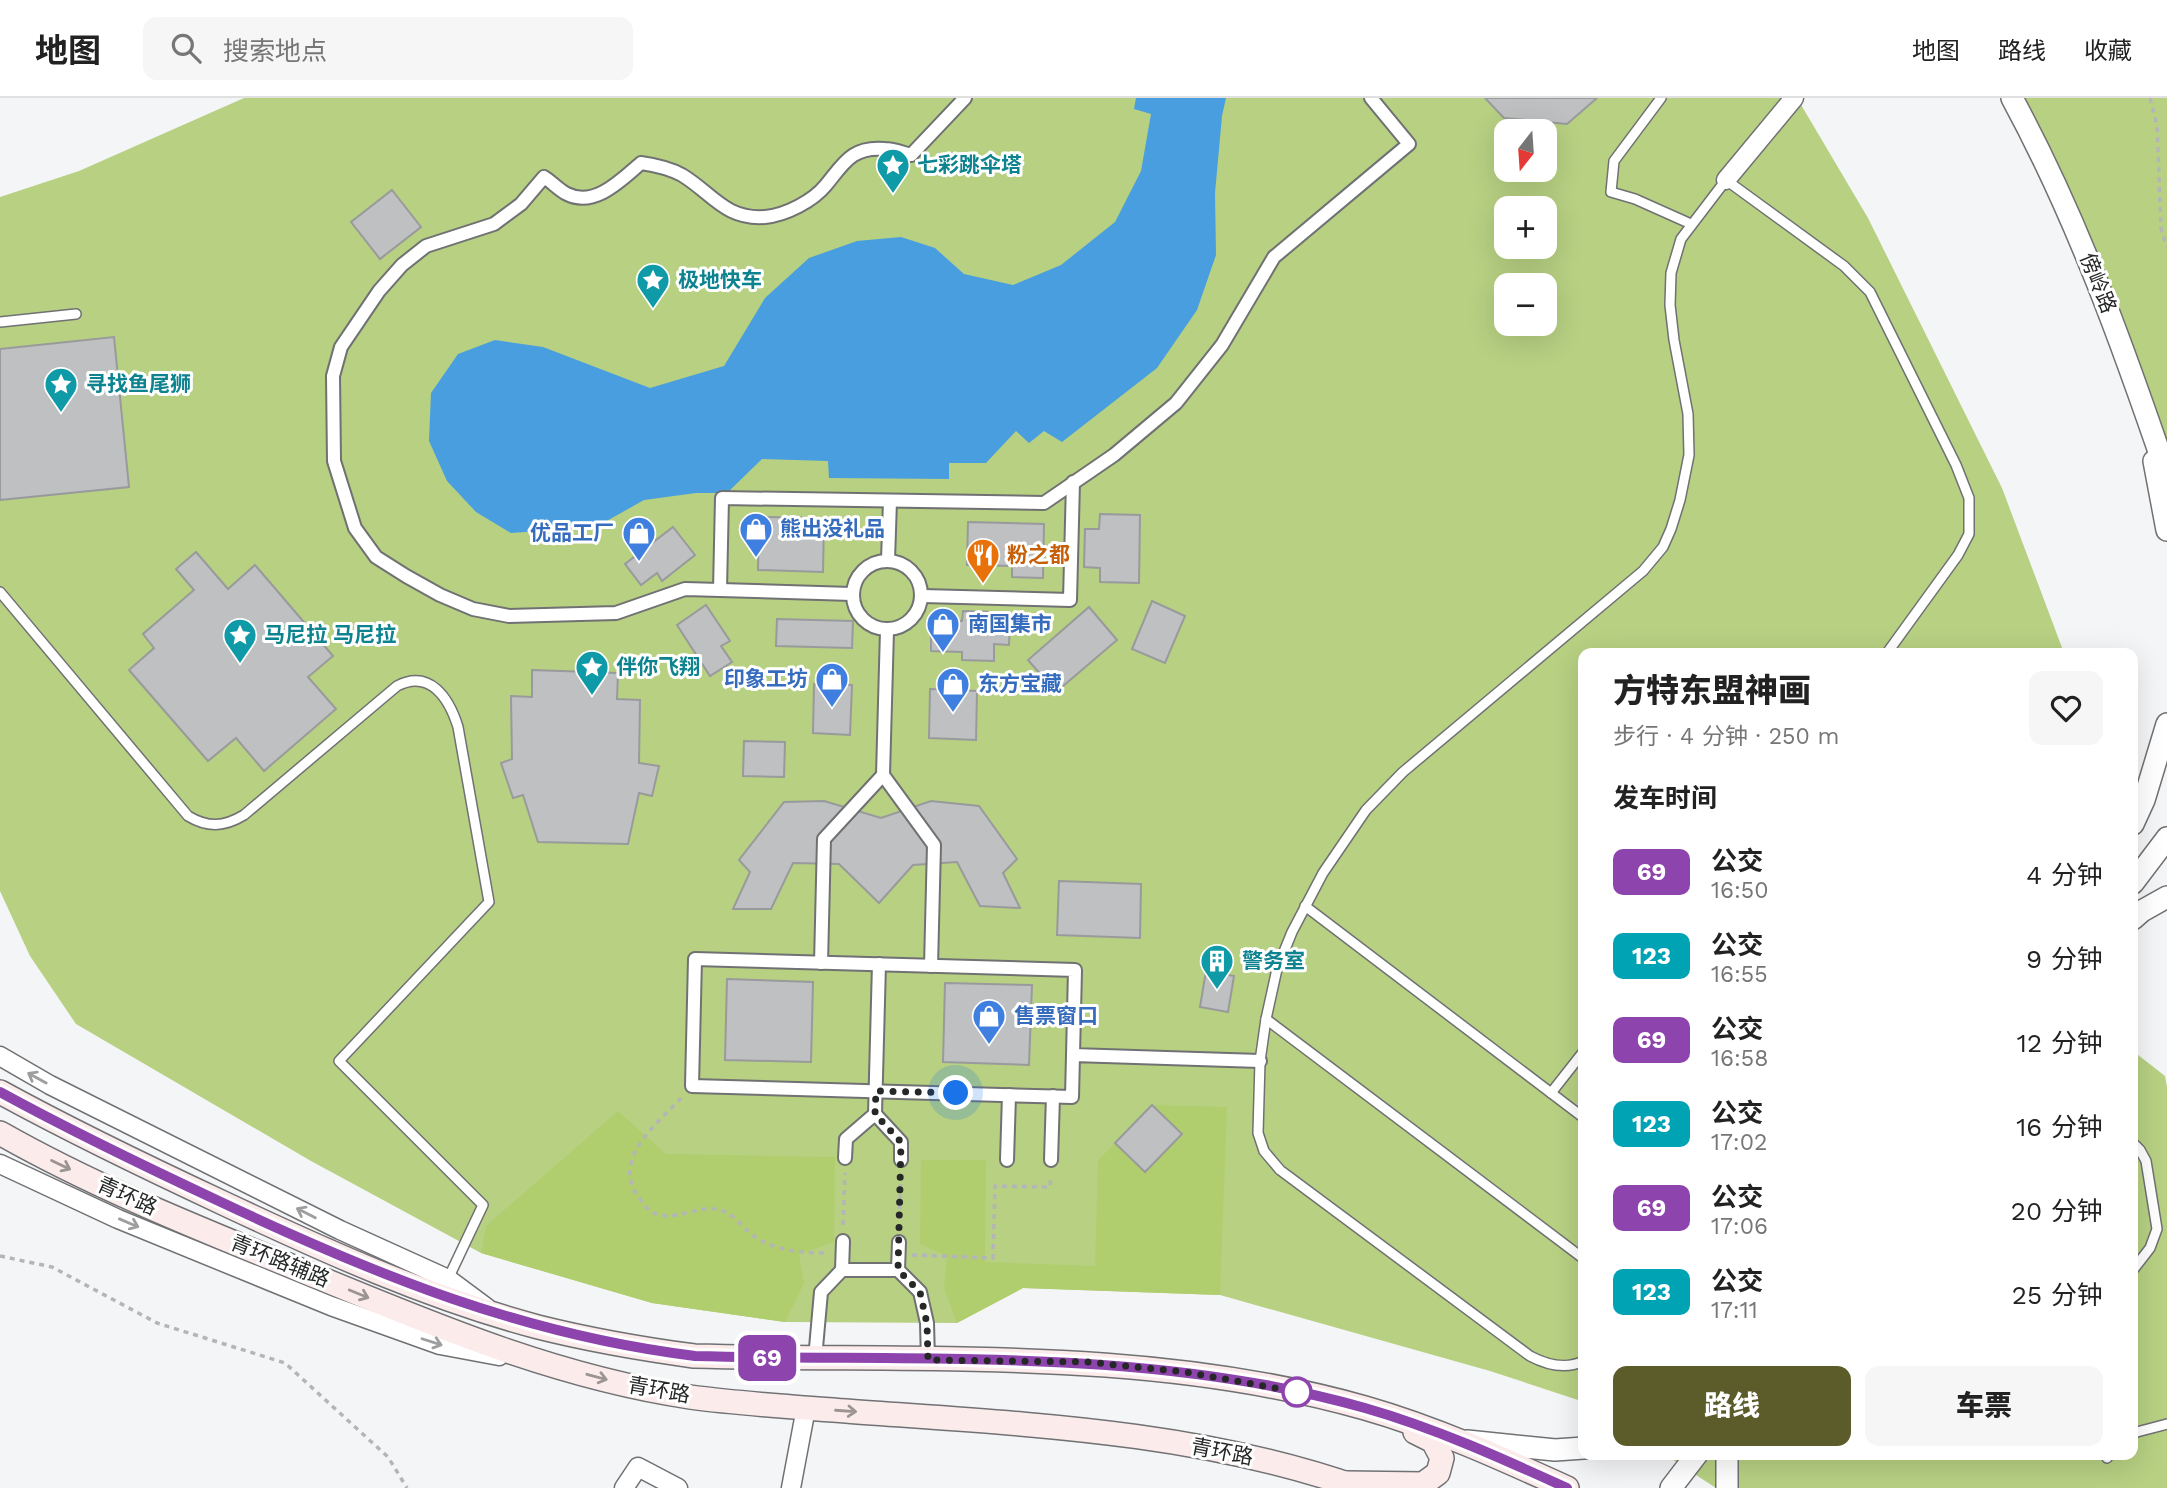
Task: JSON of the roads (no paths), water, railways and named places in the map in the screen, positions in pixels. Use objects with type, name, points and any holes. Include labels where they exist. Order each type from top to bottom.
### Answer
[{"type":"main road","name":"青环路","points":[[0,1092],[60,1125],[277,1228],[405,1283],[550,1330],[639,1349],[695,1356],[1087,1362],[1186,1372],[1294,1391],[1365,1408],[1462,1440],[1567,1488]]},
{"type":"main road","name":"青环路","points":[[0,1133],[96,1182],[384,1304],[554,1366],[618,1383],[690,1397],[1066,1427],[1260,1460],[1352,1486],[1423,1484],[1438,1473],[1442,1458],[1433,1441],[1365,1408]]},
{"type":"street","points":[[852,594],[685,589],[616,612],[509,616],[473,608],[440,595],[376,557],[355,528],[334,461],[333,376],[341,347],[379,291],[402,265],[426,246],[494,224],[521,204],[544,177],[569,195],[589,197],[608,190],[641,163],[682,176],[722,207],[747,217],[769,217],[802,205],[825,187],[848,157],[864,150],[886,149],[911,155],[965,98]]},
{"type":"street","points":[[720,590],[722,498],[1044,503],[1114,455],[1176,403],[1222,345],[1274,257],[1409,144],[1371,98]]},
{"type":"street","points":[[1726,180],[1794,98]]},
{"type":"street","name":"傍岭路","points":[[2012,98],[2078,234],[2121,340],[2167,475]]},
{"type":"street","points":[[2144,408],[2167,530]]},
{"type":"street","points":[[923,596],[1070,600],[1073,482]]},
{"type":"street","points":[[888,560],[890,500]]},
{"type":"street","points":[[888,560],[906,565],[919,578],[923,596],[918,613],[904,626],[887,630],[869,625],[856,612],[852,594],[857,576],[871,564],[888,560]]},
{"type":"street","points":[[887,630],[883,775],[934,845],[931,966]]},
{"type":"street","points":[[2138,813],[2167,724]]},
{"type":"street","points":[[821,962],[824,839],[883,775]]},
{"type":"street","points":[[2138,876],[2167,838]]},
{"type":"street","points":[[2138,915],[2167,897]]},
{"type":"street","points":[[695,959],[878,964],[1075,970],[1072,1097],[692,1086],[695,959]]},
{"type":"street","points":[[878,964],[875,1114],[901,1142],[901,1160]]},
{"type":"street","points":[[1073,1055],[1260,1060]]},
{"type":"street","points":[[0,1056],[50,1085],[340,1230],[448,1279],[495,1314]]},
{"type":"street","points":[[1007,1160],[1009,1095]]},
{"type":"street","points":[[1051,1160],[1053,1096]]},
{"type":"street","points":[[845,1158],[846,1139],[875,1114]]},
{"type":"street","name":"青环路辅路","points":[[0,1164],[52,1190],[202,1255],[400,1331],[440,1345],[554,1366]]},
{"type":"street","points":[[815,1359],[821,1292],[842,1270],[843,1247]]},
{"type":"street","points":[[898,1270],[899,1248]]},
{"type":"street","points":[[842,1270],[898,1270],[920,1292],[927,1324],[928,1360]]},
{"type":"street","points":[[791,1488],[806,1408]]},
{"type":"street","points":[[1462,1440],[1555,1450],[1578,1448]]},
{"type":"street","points":[[1671,1488],[1692,1460]]},
{"type":"street","points":[[1727,1460],[1727,1488]]},
{"type":"street","points":[[624,1488],[638,1467],[678,1488]]},
{"type":"lane","points":[[1661,98],[1614,161],[1611,191],[1691,224]]},
{"type":"lane","points":[[1578,1363],[1561,1367],[1544,1364],[1530,1356],[1280,1170],[1264,1151],[1258,1133],[1260,1060],[1277,969],[1305,906],[1342,843],[1366,810],[1403,772],[1643,571],[1664,547],[1680,500],[1689,456],[1688,414],[1670,305],[1671,273],[1681,239],[1726,180],[1844,266],[1870,292],[1956,465],[1969,498],[1969,534],[1958,555],[1891,648]]},
{"type":"lane","points":[[0,322],[76,314]]},
{"type":"lane","points":[[0,592],[188,816],[200,823],[230,823],[244,815],[397,685],[409,680],[425,682],[437,689],[454,712],[489,902],[339,1061],[483,1205],[448,1279]]},
{"type":"lane","points":[[1305,906],[1578,1113]]},
{"type":"lane","points":[[1266,1018],[1578,1254]]},
{"type":"lane","points":[[1551,1093],[1578,1059]]},
{"type":"lane","points":[[2138,1148],[2146,1161],[2157,1229],[2150,1248],[2138,1264]]},
{"type":"lane","points":[[2138,1432],[2167,1424]]},
{"type":"water","points":[[1136,98],[1226,98],[1215,193],[1216,255],[1197,310],[1157,368],[1062,442],[1044,431],[1029,443],[1016,431],[986,463],[949,463],[949,479],[829,478],[828,461],[762,459],[727,493],[696,493],[644,500],[596,527],[511,533],[476,512],[447,481],[429,441],[431,393],[458,354],[495,340],[543,347],[650,388],[724,366],[765,298],[809,258],[857,241],[901,237],[935,248],[964,274],[1013,285],[1061,265],[1115,222],[1141,171],[1151,114],[1134,109]]},
{"type":"place","name":"七彩跳伞塔","points":[[893,195]]},
{"type":"place","name":"极地快车","points":[[653,310]]},
{"type":"place","name":"寻找鱼尾狮","points":[[61,414]]},
{"type":"place","name":"熊出没礼品","points":[[756,559]]},
{"type":"place","name":"优品工厂","points":[[639,563]]},
{"type":"place","name":"粉之都","points":[[983,585]]},
{"type":"place","name":"南国集市","points":[[943,654]]},
{"type":"place","name":"马尼拉 马尼拉","points":[[240,665]]},
{"type":"place","name":"伴你飞翔","points":[[592,697]]},
{"type":"place","name":"印象工坊","points":[[832,709]]},
{"type":"place","name":"东方宝藏","points":[[953,714]]},
{"type":"place","name":"警务室","points":[[1217,991]]},
{"type":"place","name":"售票窗口","points":[[989,1046]]}]
